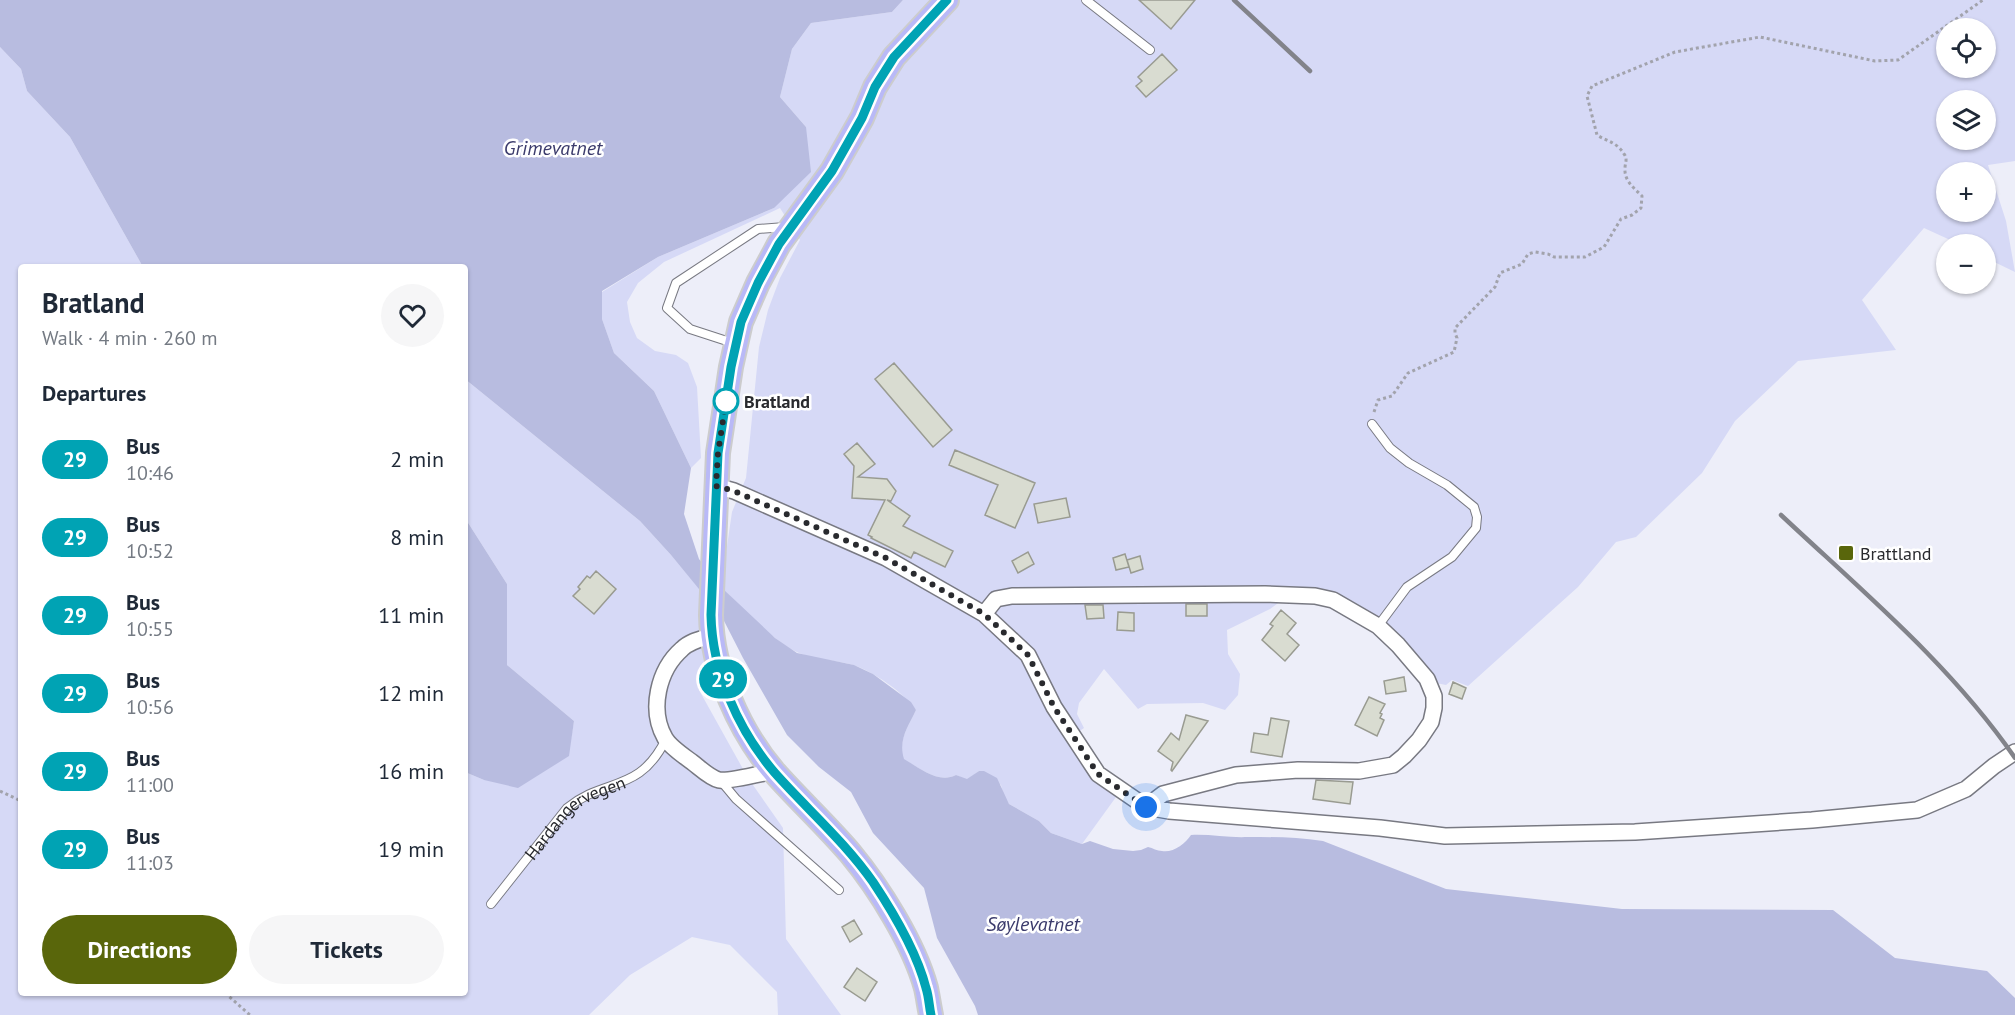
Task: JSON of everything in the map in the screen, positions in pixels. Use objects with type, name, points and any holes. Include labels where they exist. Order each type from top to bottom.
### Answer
[{"type":"main road","points":[[931,1015],[926,988],[916,963],[899,926],[872,882],[825,825],[774,771],[736,713],[725,687],[711,626],[711,568],[718,453],[731,367],[741,322],[779,244],[832,171],[862,118],[875,87],[894,57],[947,0]]},
{"type":"street","points":[[716,486],[734,491],[886,558],[984,614],[1028,655],[1054,707],[1098,774],[1146,807],[1445,836],[1635,832],[1812,820],[1917,810],[1966,789],[2015,752]]},
{"type":"street","points":[[984,614],[996,599],[1012,596],[1275,594],[1315,596],[1333,600],[1378,626],[1427,679],[1434,696],[1431,722],[1419,740],[1393,765],[1359,771],[1298,770],[1236,775],[1163,794],[1146,807]]},
{"type":"street","points":[[711,626],[682,649],[671,662],[661,680],[657,697],[657,714],[666,739],[687,758],[721,781],[774,771]]},
{"type":"lane","points":[[1086,0],[1150,50]]},
{"type":"lane","points":[[736,344],[690,329],[667,308],[676,283],[758,229],[792,226]]},
{"type":"lane","points":[[1372,424],[1390,448],[1409,463],[1447,485],[1474,507],[1477,518],[1476,528],[1452,556],[1407,587],[1378,626]]},
{"type":"lane","name":"Hardangervegen","points":[[491,904],[567,808],[578,800],[627,781],[643,771],[658,754],[666,739]]},
{"type":"lane","points":[[721,781],[736,799],[839,890]]},
{"type":"path","points":[[1372,424],[1378,400],[1392,396],[1408,374],[1454,352],[1457,338],[1455,328],[1495,287],[1500,273],[1522,264],[1528,254],[1535,252],[1554,257],[1585,257],[1604,247],[1621,219],[1641,208],[1642,196],[1629,184],[1625,171],[1624,153],[1609,140],[1597,135],[1587,96],[1592,86],[1675,52],[1760,37],[1875,61],[1898,60],[1983,0]]},
{"type":"path","points":[[0,791],[18,800]]},
{"type":"path","points":[[228,996],[250,1015]]},
{"type":"shaded area","points":[[903,0],[2015,0],[2015,161],[1996,164],[1996,162],[1936,162],[1936,222],[1996,222],[1996,190],[2006,221],[2015,272],[1996,263],[1996,234],[1937,234],[1924,228],[1862,300],[1896,350],[1798,361],[1735,421],[1702,473],[1636,537],[1616,542],[1578,587],[1468,686],[1452,680],[1446,685],[1436,683],[1399,634],[1354,602],[1315,588],[1296,590],[1270,609],[1227,630],[1228,654],[1240,674],[1238,695],[1225,710],[1203,703],[1147,704],[1138,709],[1104,669],[1079,703],[1077,714],[1084,728],[1075,734],[1102,768],[1124,786],[1082,844],[1051,833],[1039,821],[1009,804],[1001,785],[979,771],[967,780],[956,775],[943,778],[929,774],[903,759],[903,740],[916,710],[911,703],[879,677],[861,668],[819,659],[789,648],[758,623],[721,587],[732,512],[746,478],[759,347],[768,310],[780,278],[800,240],[780,208],[664,262],[638,283],[627,302],[630,322],[637,338],[655,351],[676,355],[688,363],[697,387],[701,458],[691,468],[654,391],[614,353],[602,319],[602,292],[658,257],[774,208],[806,127],[780,97],[792,49],[811,23],[892,12]]},
{"type":"shaded area","points":[[0,47],[21,69],[27,91],[70,137],[141,264],[18,264],[18,996],[468,996],[468,773],[484,780],[568,756],[574,721],[507,665],[507,584],[468,523],[468,381],[640,521],[723,617],[699,690],[748,778],[783,828],[786,939],[841,1015],[778,1015],[777,992],[730,945],[692,937],[630,975],[589,1015],[0,1015]]},
{"type":"water","points":[[0,0],[903,0],[892,12],[811,23],[792,49],[780,97],[806,127],[811,172],[774,208],[658,257],[602,291],[602,319],[614,353],[654,391],[691,468],[684,514],[699,559],[721,587],[775,638],[797,653],[854,665],[873,674],[911,702],[916,710],[903,740],[904,759],[929,774],[943,778],[956,775],[967,779],[979,771],[984,771],[997,778],[1009,804],[1039,821],[1051,833],[1082,844],[1090,841],[1113,849],[1133,851],[1148,847],[1158,851],[1170,851],[1185,842],[1191,835],[1304,839],[1323,841],[1446,889],[1622,909],[1833,910],[1895,958],[1987,971],[2015,998],[2015,1015],[978,1015],[937,938],[924,888],[873,833],[851,792],[819,767],[787,735],[722,617],[640,521],[468,381],[468,264],[141,264],[70,137],[27,91],[21,69],[0,47]]},
{"type":"water","points":[[468,523],[507,584],[507,665],[574,721],[569,756],[518,788],[484,780],[468,773]]},
{"type":"building","points":[[1139,0],[1195,0],[1171,29]]},
{"type":"building","points":[[1162,54],[1177,70],[1146,97],[1136,86],[1142,81],[1138,77]]},
{"type":"building","points":[[894,363],[952,430],[933,447],[875,379]]},
{"type":"building","points":[[857,443],[875,464],[858,477],[887,479],[896,491],[891,501],[887,500],[910,516],[903,526],[953,551],[945,567],[914,552],[911,558],[868,535],[885,500],[852,498],[854,466],[844,454]]},
{"type":"building","points":[[955,450],[1035,483],[1015,528],[985,515],[998,485],[949,465]]},
{"type":"building","points":[[1066,498],[1070,517],[1038,523],[1034,504]]},
{"type":"building","points":[[1028,552],[1034,564],[1018,573],[1012,561]]},
{"type":"building","points":[[1125,554],[1129,567],[1116,570],[1113,558]]},
{"type":"building","points":[[1140,556],[1143,569],[1131,573],[1127,560]]},
{"type":"building","points":[[596,571],[616,589],[594,614],[573,596],[587,576],[590,578]]},
{"type":"building","points":[[1186,604],[1207,604],[1207,616],[1186,616]]},
{"type":"building","points":[[1085,605],[1103,605],[1104,618],[1087,619]]},
{"type":"building","points":[[1281,610],[1296,623],[1287,634],[1299,645],[1285,661],[1262,640],[1273,626],[1270,624]]},
{"type":"building","points":[[1118,612],[1134,613],[1134,631],[1117,630]]},
{"type":"building","points":[[1404,677],[1406,691],[1386,694],[1384,681]]},
{"type":"building","points":[[1453,682],[1466,688],[1462,699],[1449,694]]},
{"type":"building","points":[[1369,697],[1385,704],[1380,713],[1382,714],[1380,718],[1384,720],[1377,736],[1355,725]]},
{"type":"building","points":[[1186,715],[1208,721],[1172,771],[1173,762],[1158,751],[1171,733],[1179,740]]},
{"type":"building","points":[[1271,718],[1289,721],[1282,757],[1251,752],[1254,733],[1268,735]]},
{"type":"building","points":[[1316,780],[1353,782],[1350,804],[1313,799]]},
{"type":"building","points":[[854,920],[862,934],[850,942],[842,927]]},
{"type":"building","points":[[857,968],[877,982],[865,1001],[844,987]]},
{"type":"railway","points":[[1234,0],[1310,71]]},
{"type":"railway","points":[[1781,515],[1934,660],[1963,691],[2015,758]]},
{"type":"bus line","name":"29","points":[[931,1015],[926,988],[916,963],[896,921],[872,882],[851,854],[774,771],[736,713],[725,687],[711,636],[711,568],[718,453],[731,367],[741,322],[779,244],[832,171],[862,118],[875,87],[894,57],[947,0]]},
{"type":"place","name":"Bratland","points":[[726,401]]},
{"type":"place","name":"Brattland","points":[[1846,553]]},
{"type":"route","points":[[726,401],[718,453],[716,486],[734,491],[886,558],[984,614],[1028,655],[1054,707],[1098,774],[1146,807]]},
{"type":"water label","name":"Grimevatnet","points":[[553,148]]},
{"type":"water label","name":"Søylevatnet","points":[[1033,924]]}]
